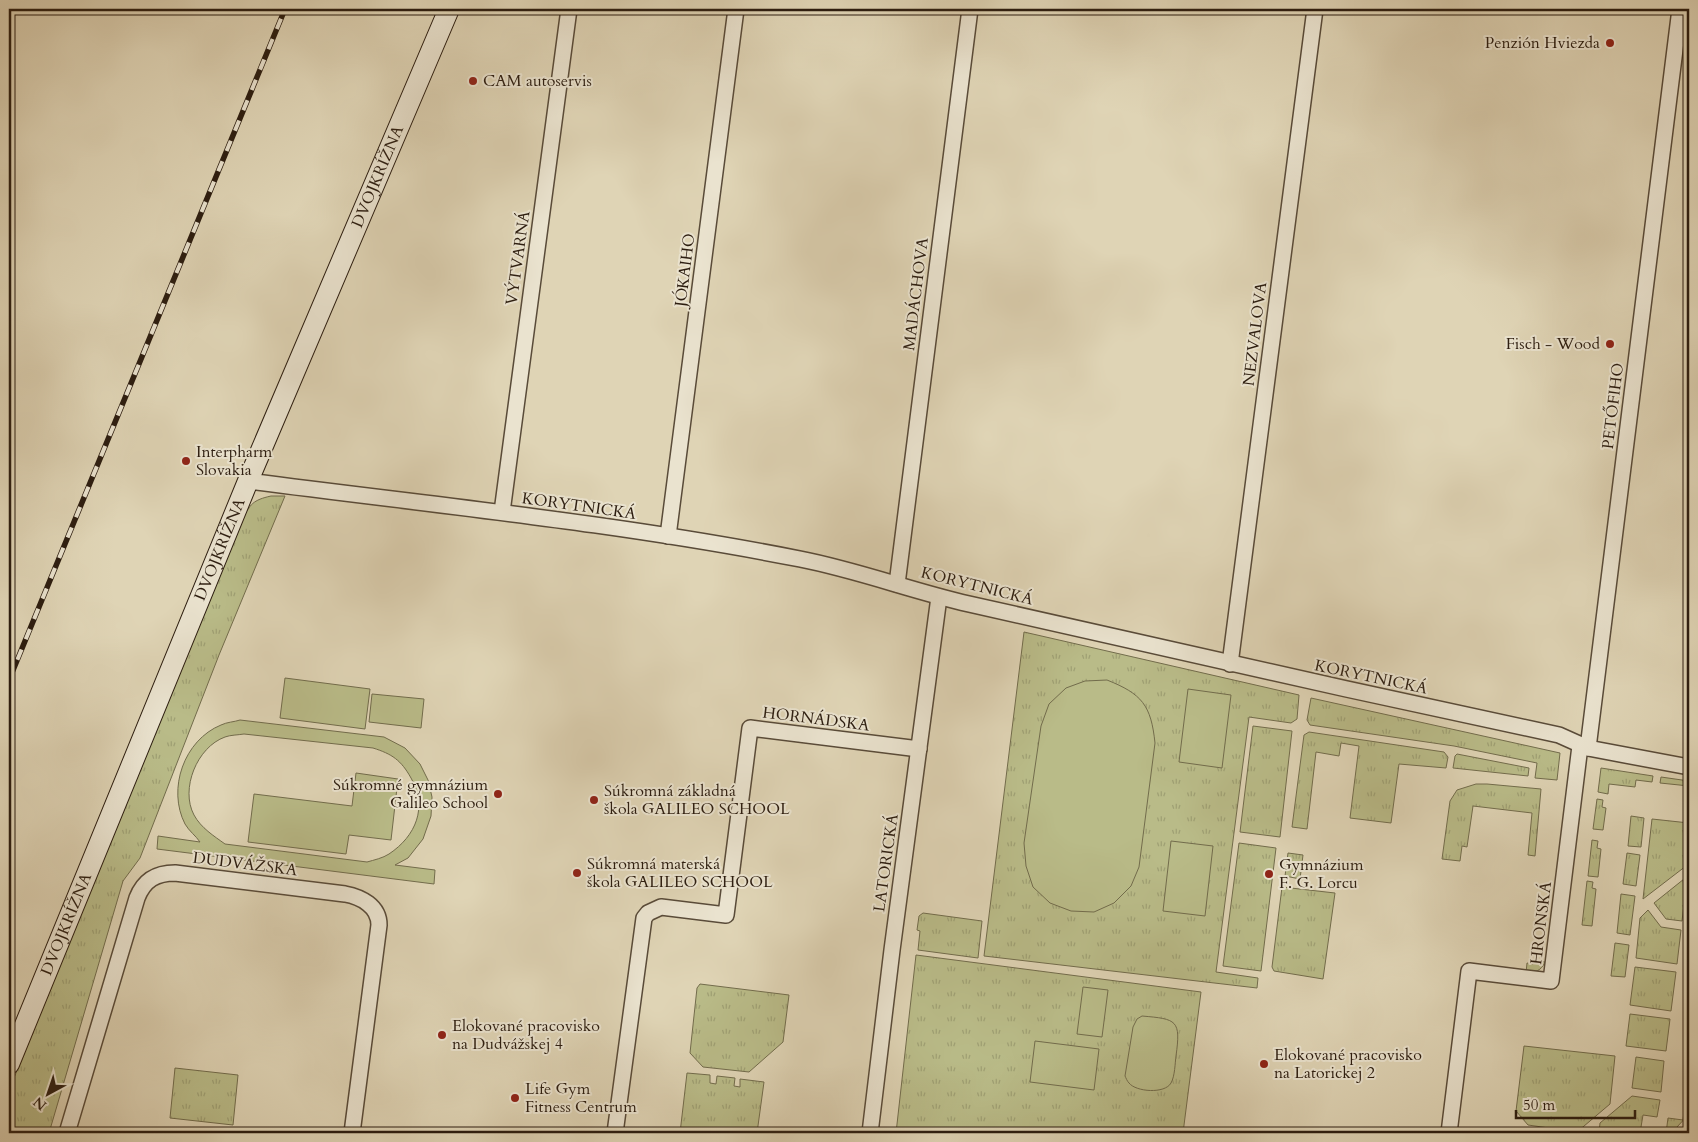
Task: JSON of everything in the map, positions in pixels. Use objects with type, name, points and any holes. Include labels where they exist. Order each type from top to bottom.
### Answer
[{"type":"street","name":"DVOJKRÍŽNA","points":[[9,1064],[248,481],[449,9]]},
{"type":"street","name":"VÝTVARNÁ","points":[[502,512],[569,9]]},
{"type":"street","name":"JÓKAIHO","points":[[668,536],[736,9]]},
{"type":"street","name":"MADÁCHOVA","points":[[897,584],[970,9]]},
{"type":"street","name":"NEZVALOVA","points":[[1230,664],[1315,9]]},
{"type":"street","name":"PETŐFIHO","points":[[1584,747],[1680,9]]},
{"type":"street","name":"KORYTNICKÁ","points":[[248,481],[502,512],[668,536],[805,560],[940,597],[1230,664],[1559,735],[1584,747],[1689,766]]},
{"type":"street","name":"LATORICKÁ","points":[[870,1133],[940,597]]},
{"type":"street","name":"HORNÁDSKA","points":[[616,1133],[644,918],[648,913],[661,906],[726,915],[750,728],[919,749]]},
{"type":"street","name":"HRONSKÁ","points":[[1448,1133],[1469,971],[1551,981],[1584,747]]},
{"type":"street","name":"DUDVÁŽSKA","points":[[67,1133],[137,898],[144,884],[153,877],[164,873],[175,873],[344,894],[362,899],[374,909],[379,925],[352,1133]]},
{"type":"green space","points":[[271,496],[285,496],[219,655],[140,858],[123,881],[49,1133],[9,1133],[9,1090],[242,520],[247,510],[253,504],[260,499]]},
{"type":"green space","points":[[1024,632],[1299,695],[1297,719],[1291,723],[1249,717],[1216,972],[1258,978],[1257,988],[984,956]]},
{"type":"green space","points":[[285,678],[370,689],[365,729],[280,718]]},
{"type":"green space","points":[[1107,680],[1129,690],[1143,702],[1151,719],[1153,730],[1155,743],[1139,867],[1131,886],[1114,903],[1094,912],[1071,911],[1050,903],[1033,887],[1026,866],[1024,843],[1041,726],[1049,704],[1066,688],[1085,681]]},
{"type":"green space","points":[[1188,689],[1231,695],[1222,768],[1179,762]]},
{"type":"green space","points":[[372,694],[424,699],[421,728],[369,722]]},
{"type":"green space","points":[[1311,698],[1560,753],[1557,780],[1535,778],[1537,763],[1454,746],[1310,725],[1307,720]]},
{"type":"green space","points":[[240,720],[384,737],[405,748],[420,764],[428,780],[432,797],[431,816],[423,839],[408,858],[395,865],[435,870],[434,884],[157,849],[158,836],[200,842],[188,829],[180,810],[178,796],[182,767],[197,742],[208,732],[223,724]],"holes":[[[244,734],[373,748],[391,755],[400,762],[411,778],[419,800],[416,820],[406,839],[389,854],[378,859],[367,862],[225,844],[200,824],[190,805],[190,782],[199,759],[215,742],[227,736]]]},
{"type":"green space","points":[[1253,726],[1292,731],[1280,837],[1240,832]]},
{"type":"green space","points":[[1309,732],[1444,752],[1448,757],[1446,768],[1399,764],[1391,823],[1350,818],[1359,746],[1341,743],[1339,756],[1316,752],[1307,829],[1292,827],[1304,735]]},
{"type":"green space","points":[[1457,754],[1529,768],[1528,776],[1453,768]]},
{"type":"green space","points":[[1601,768],[1653,776],[1652,782],[1636,780],[1635,787],[1609,784],[1608,794],[1598,792]]},
{"type":"green space","points":[[356,773],[398,779],[391,840],[349,835],[346,854],[248,842],[254,794],[352,806]]},
{"type":"green space","points":[[1661,777],[1689,781],[1689,786],[1660,783]]},
{"type":"green space","points":[[1476,784],[1541,789],[1535,856],[1528,855],[1532,813],[1473,806],[1467,847],[1462,846],[1460,861],[1442,859],[1450,801],[1457,790]]},
{"type":"green space","points":[[1597,799],[1603,800],[1602,807],[1606,808],[1603,830],[1593,829]]},
{"type":"green space","points":[[1631,816],[1644,818],[1641,847],[1628,846]]},
{"type":"green space","points":[[1652,819],[1689,823],[1686,866],[1643,899]]},
{"type":"green space","points":[[1592,840],[1598,841],[1597,848],[1601,849],[1598,877],[1588,876]]},
{"type":"green space","points":[[1171,841],[1213,846],[1205,916],[1163,911]]},
{"type":"green space","points":[[1239,843],[1276,848],[1261,971],[1223,966]]},
{"type":"green space","points":[[1288,853],[1303,855],[1300,879],[1285,876]]},
{"type":"green space","points":[[1627,853],[1640,855],[1636,886],[1623,884]]},
{"type":"green space","points":[[1689,875],[1689,905],[1684,904],[1682,921],[1666,919],[1654,903]]},
{"type":"green space","points":[[1587,881],[1593,882],[1592,888],[1596,889],[1592,926],[1582,925]]},
{"type":"green space","points":[[1282,887],[1335,893],[1323,979],[1274,971],[1272,967]]},
{"type":"green space","points":[[1621,894],[1635,896],[1630,935],[1617,933]]},
{"type":"green space","points":[[1648,910],[1661,927],[1681,930],[1677,964],[1636,958],[1640,918]]},
{"type":"green space","points":[[923,913],[982,921],[978,958],[918,950],[920,931],[917,930],[919,916]]},
{"type":"green space","points":[[1615,943],[1629,945],[1625,977],[1611,976]]},
{"type":"green space","points":[[916,955],[1201,992],[1183,1133],[896,1133]]},
{"type":"green space","points":[[1533,960],[1545,962],[1538,970],[1526,973],[1527,963],[1533,964]]},
{"type":"green space","points":[[1635,967],[1676,972],[1671,1011],[1630,1005]]},
{"type":"green space","points":[[700,984],[789,995],[783,1042],[749,1072],[703,1067],[690,1053],[697,988]]},
{"type":"green space","points":[[1083,987],[1108,990],[1102,1037],[1077,1034]]},
{"type":"green space","points":[[1630,1014],[1670,1019],[1666,1051],[1626,1046]]},
{"type":"green space","points":[[1142,1016],[1169,1020],[1177,1028],[1175,1070],[1171,1083],[1163,1089],[1144,1090],[1138,1088],[1129,1083],[1125,1076],[1133,1027],[1137,1019]]},
{"type":"green space","points":[[1035,1041],[1099,1049],[1094,1090],[1030,1082]]},
{"type":"green space","points":[[1524,1046],[1615,1056],[1610,1104],[1577,1132],[1528,1125],[1516,1111]]},
{"type":"green space","points":[[1636,1057],[1664,1061],[1661,1092],[1632,1088]]},
{"type":"green space","points":[[175,1068],[238,1075],[233,1125],[170,1118]]},
{"type":"green space","points":[[687,1073],[710,1075],[710,1083],[716,1084],[717,1076],[735,1078],[734,1086],[740,1087],[740,1079],[764,1082],[757,1133],[680,1133]]},
{"type":"green space","points":[[1632,1096],[1660,1100],[1657,1117],[1643,1115],[1640,1133],[1599,1133],[1600,1123]]},
{"type":"green space","points":[[1689,1102],[1689,1114],[1677,1127],[1677,1133],[1666,1133],[1668,1118],[1683,1120],[1685,1103]]},
{"type":"railway","points":[[9,680],[285,9]]},
{"type":"place","name":"Penzión Hviezda","points":[[1610,43]]},
{"type":"place","name":"CAM autoservis","points":[[473,81]]},
{"type":"place","name":"Fisch - Wood","points":[[1610,344]]},
{"type":"place","name":"Interpharm Slovakia","points":[[186,461]]},
{"type":"place","name":"Súkromné gymnázium Galileo School","points":[[498,794]]},
{"type":"place","name":"Súkromná základná škola GALILEO SCHOOL","points":[[594,800]]},
{"type":"place","name":"Súkromná materská škola GALILEO SCHOOL","points":[[577,873]]},
{"type":"place","name":"Gymnázium F. G. Lorcu","points":[[1269,874]]},
{"type":"place","name":"Elokované pracovisko na Dudvážskej 4","points":[[442,1035]]},
{"type":"place","name":"Elokované pracovisko na Latorickej 2","points":[[1264,1064]]},
{"type":"place","name":"Life Gym Fitness Centrum","points":[[515,1098]]}]
